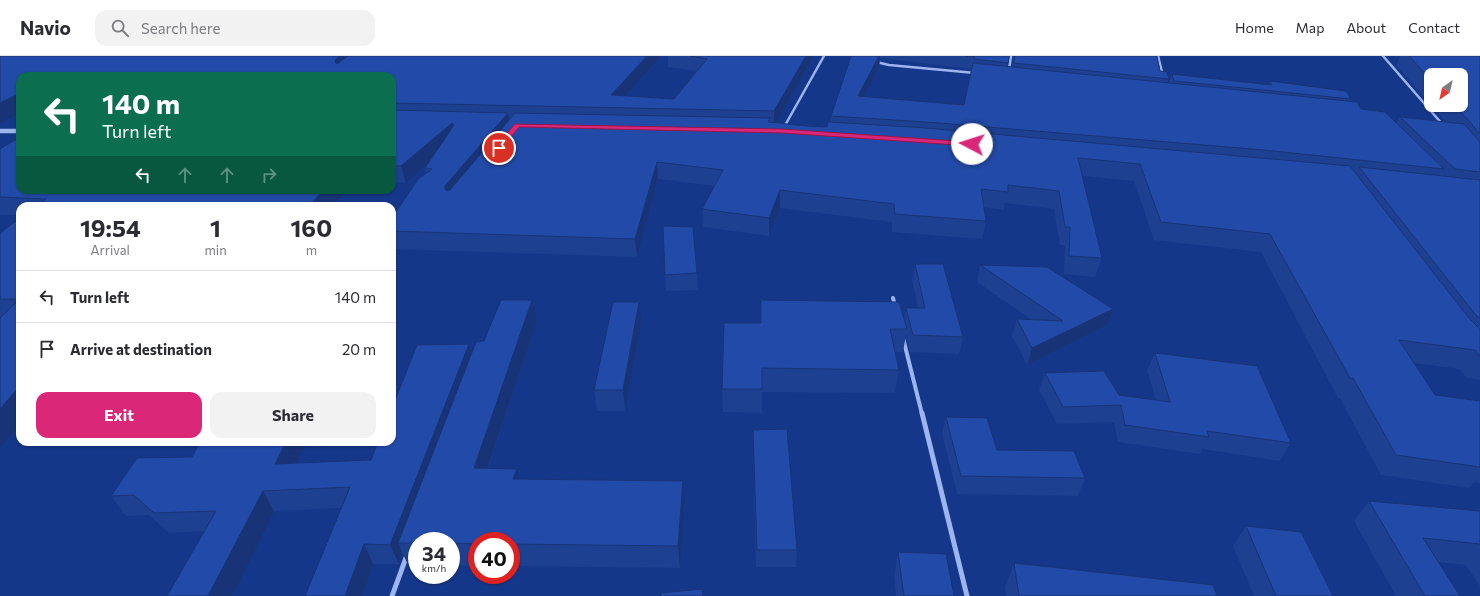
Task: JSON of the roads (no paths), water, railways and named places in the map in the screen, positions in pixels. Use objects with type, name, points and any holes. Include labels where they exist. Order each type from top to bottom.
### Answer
[{"type":"street","points":[[782,131],[824,56]]},
{"type":"street","points":[[868,56],[876,62],[890,65],[976,73]]},
{"type":"street","points":[[1008,77],[1011,56]]},
{"type":"street","points":[[1158,56],[1164,79]]},
{"type":"street","points":[[1383,56],[1444,127]]},
{"type":"street","points":[[0,131],[16,131]]},
{"type":"street","points":[[774,131],[790,132]]},
{"type":"street","points":[[894,298],[897,314]]},
{"type":"street","points":[[901,329],[967,596]]},
{"type":"street","points":[[392,596],[408,551]]}]
